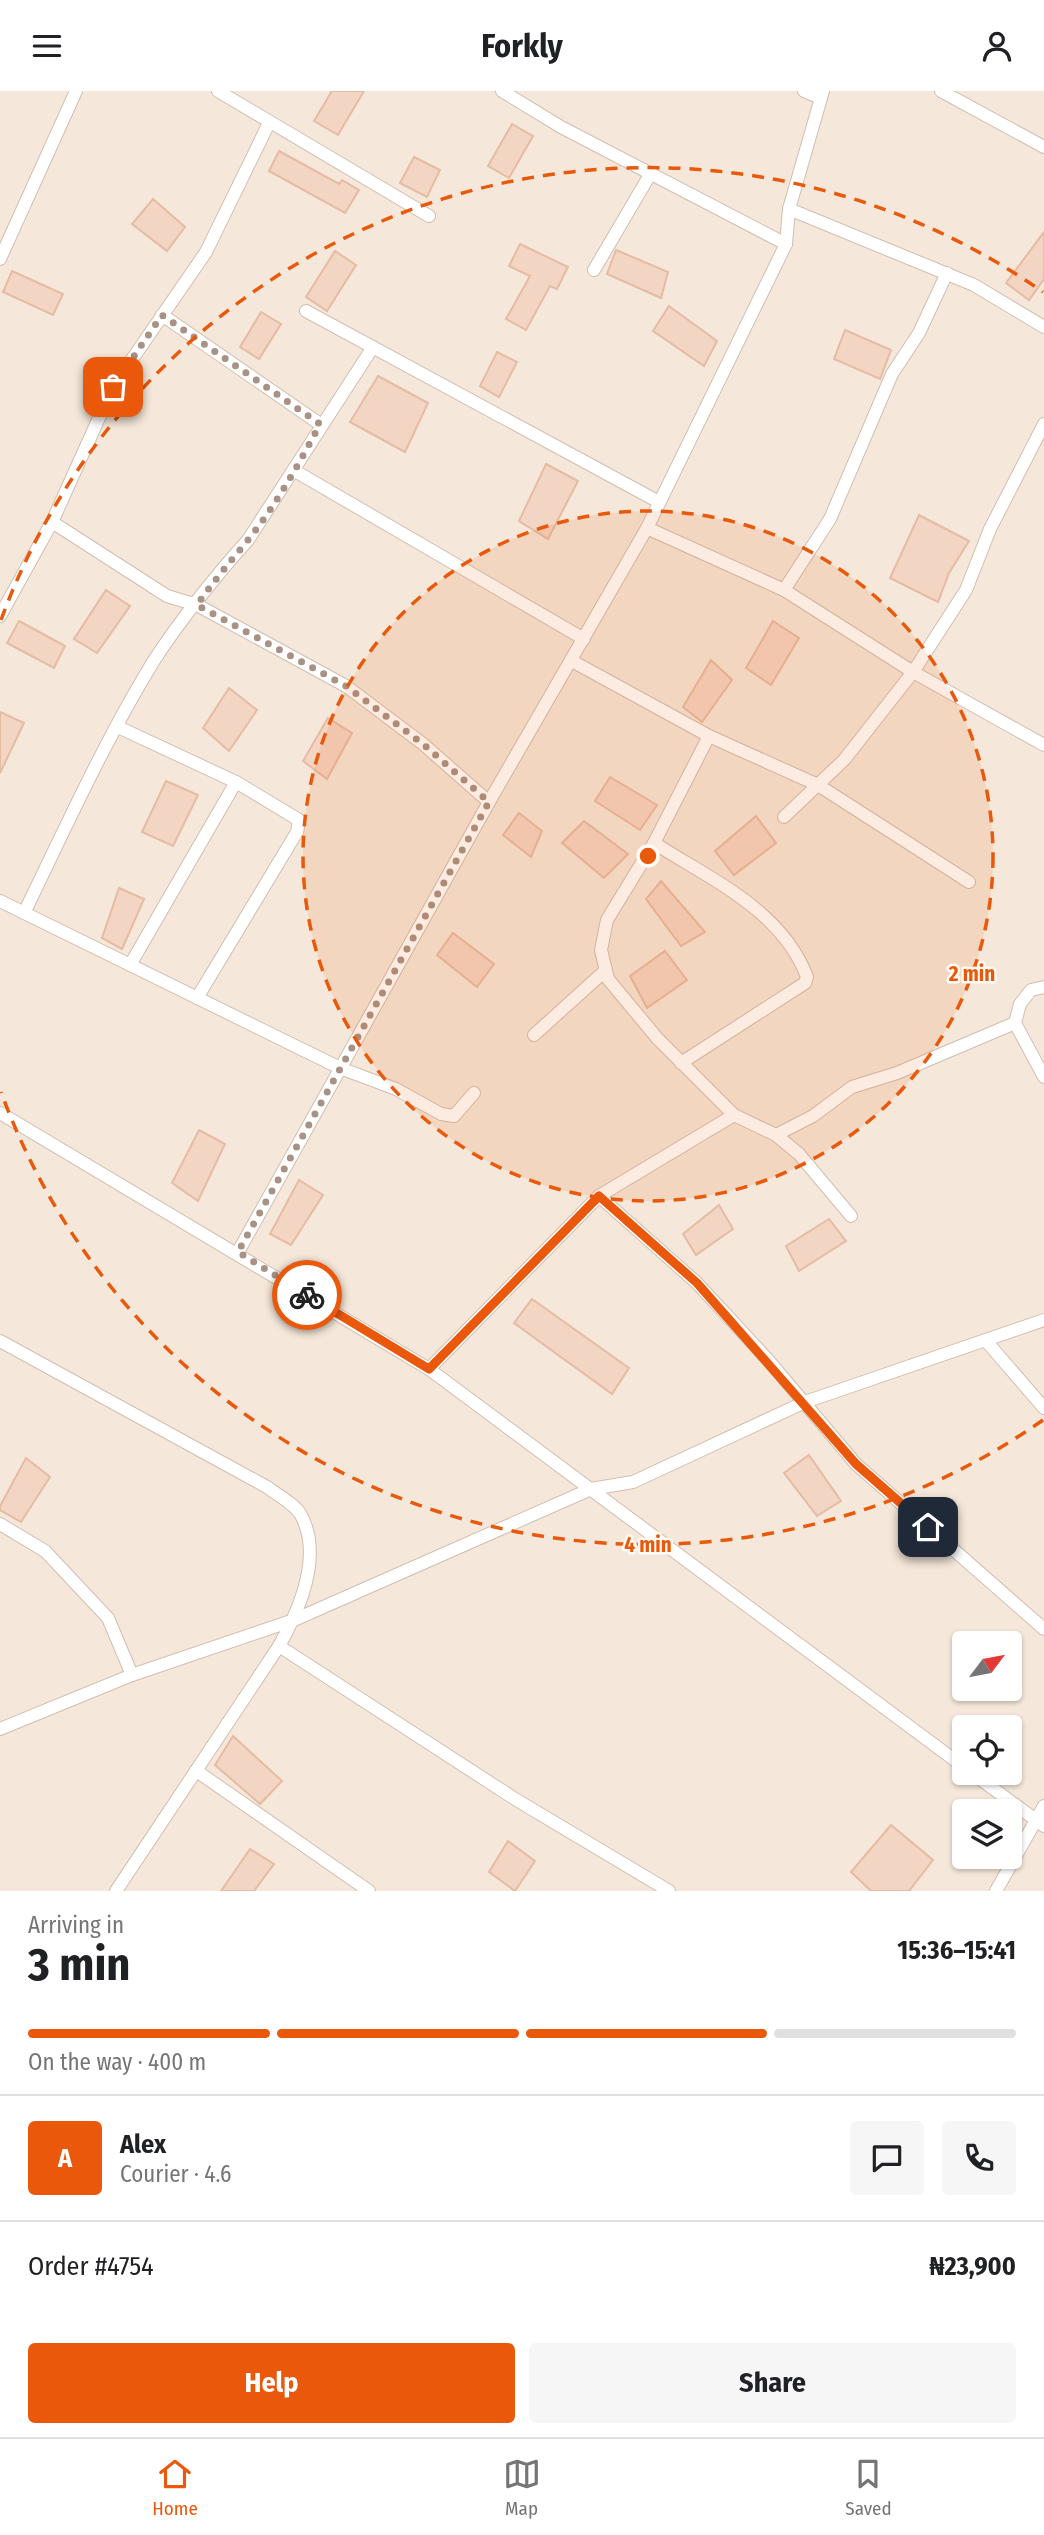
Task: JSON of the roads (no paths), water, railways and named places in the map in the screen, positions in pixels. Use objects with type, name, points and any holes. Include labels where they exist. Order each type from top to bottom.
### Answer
[{"type":"street","points":[[0,259],[76,91]]},
{"type":"street","points":[[218,91],[429,216]]},
{"type":"street","points":[[502,91],[561,127],[786,244]]},
{"type":"street","points":[[238,1252],[489,802],[647,528],[786,244],[789,209],[822,95],[804,91]]},
{"type":"street","points":[[941,91],[1044,147]]},
{"type":"street","points":[[0,616],[52,521],[113,387],[206,252],[269,123]]},
{"type":"street","points":[[594,270],[651,173]]},
{"type":"street","points":[[789,209],[974,285],[1044,327]]},
{"type":"street","points":[[784,590],[830,519],[892,374],[919,333],[947,273]]},
{"type":"street","points":[[306,311],[659,502]]},
{"type":"street","points":[[162,315],[320,424]]},
{"type":"street","points":[[24,913],[154,661],[222,568],[248,540],[295,471],[320,424],[373,347]]},
{"type":"street","points":[[784,817],[844,760],[913,672],[966,590],[990,529],[1044,424]]},
{"type":"street","points":[[295,471],[584,639]]},
{"type":"street","points":[[52,521],[167,596],[197,605],[346,686],[423,744],[489,802]]},
{"type":"street","points":[[647,528],[784,590],[913,672],[1044,745]]},
{"type":"street","points":[[572,660],[709,736],[818,785],[969,882]]},
{"type":"street","points":[[118,727],[236,782],[294,815],[300,826],[197,998]]},
{"type":"street","points":[[709,736],[654,843],[607,919],[601,950],[608,979],[657,1038],[734,1115],[776,1135],[799,1154],[851,1216]]},
{"type":"street","points":[[130,965],[236,782]]},
{"type":"street","points":[[654,843],[759,911],[780,929],[807,977],[805,983],[681,1063]]},
{"type":"street","points":[[0,901],[340,1068],[396,1089],[441,1114],[454,1116],[474,1093]]},
{"type":"street","points":[[534,1035],[606,970]]},
{"type":"street","points":[[1044,987],[1031,990],[1020,1004],[1015,1023],[1044,1077]]},
{"type":"street","points":[[776,1135],[813,1116],[852,1087],[897,1073],[1015,1023]]},
{"type":"street","points":[[0,1113],[238,1252],[429,1369],[952,1758]]},
{"type":"street","points":[[429,1369],[599,1196],[734,1115]]},
{"type":"street","points":[[599,1196],[697,1283],[805,1402],[856,1464],[1044,1629]]},
{"type":"street","points":[[0,1729],[132,1675],[294,1620],[591,1489],[633,1482],[805,1402],[987,1342],[1044,1320]]},
{"type":"street","points":[[0,1341],[267,1486],[300,1514],[311,1557],[294,1620],[279,1646],[198,1772],[116,1891]]},
{"type":"street","points":[[987,1342],[1044,1408]]},
{"type":"street","points":[[0,1524],[45,1551],[108,1618],[132,1675]]},
{"type":"street","points":[[279,1646],[515,1799],[669,1891]]},
{"type":"street","points":[[198,1772],[369,1891]]},
{"type":"street","points":[[988,1785],[1040,1823]]},
{"type":"street","points":[[996,1891],[1040,1823],[1044,1806]]}]
